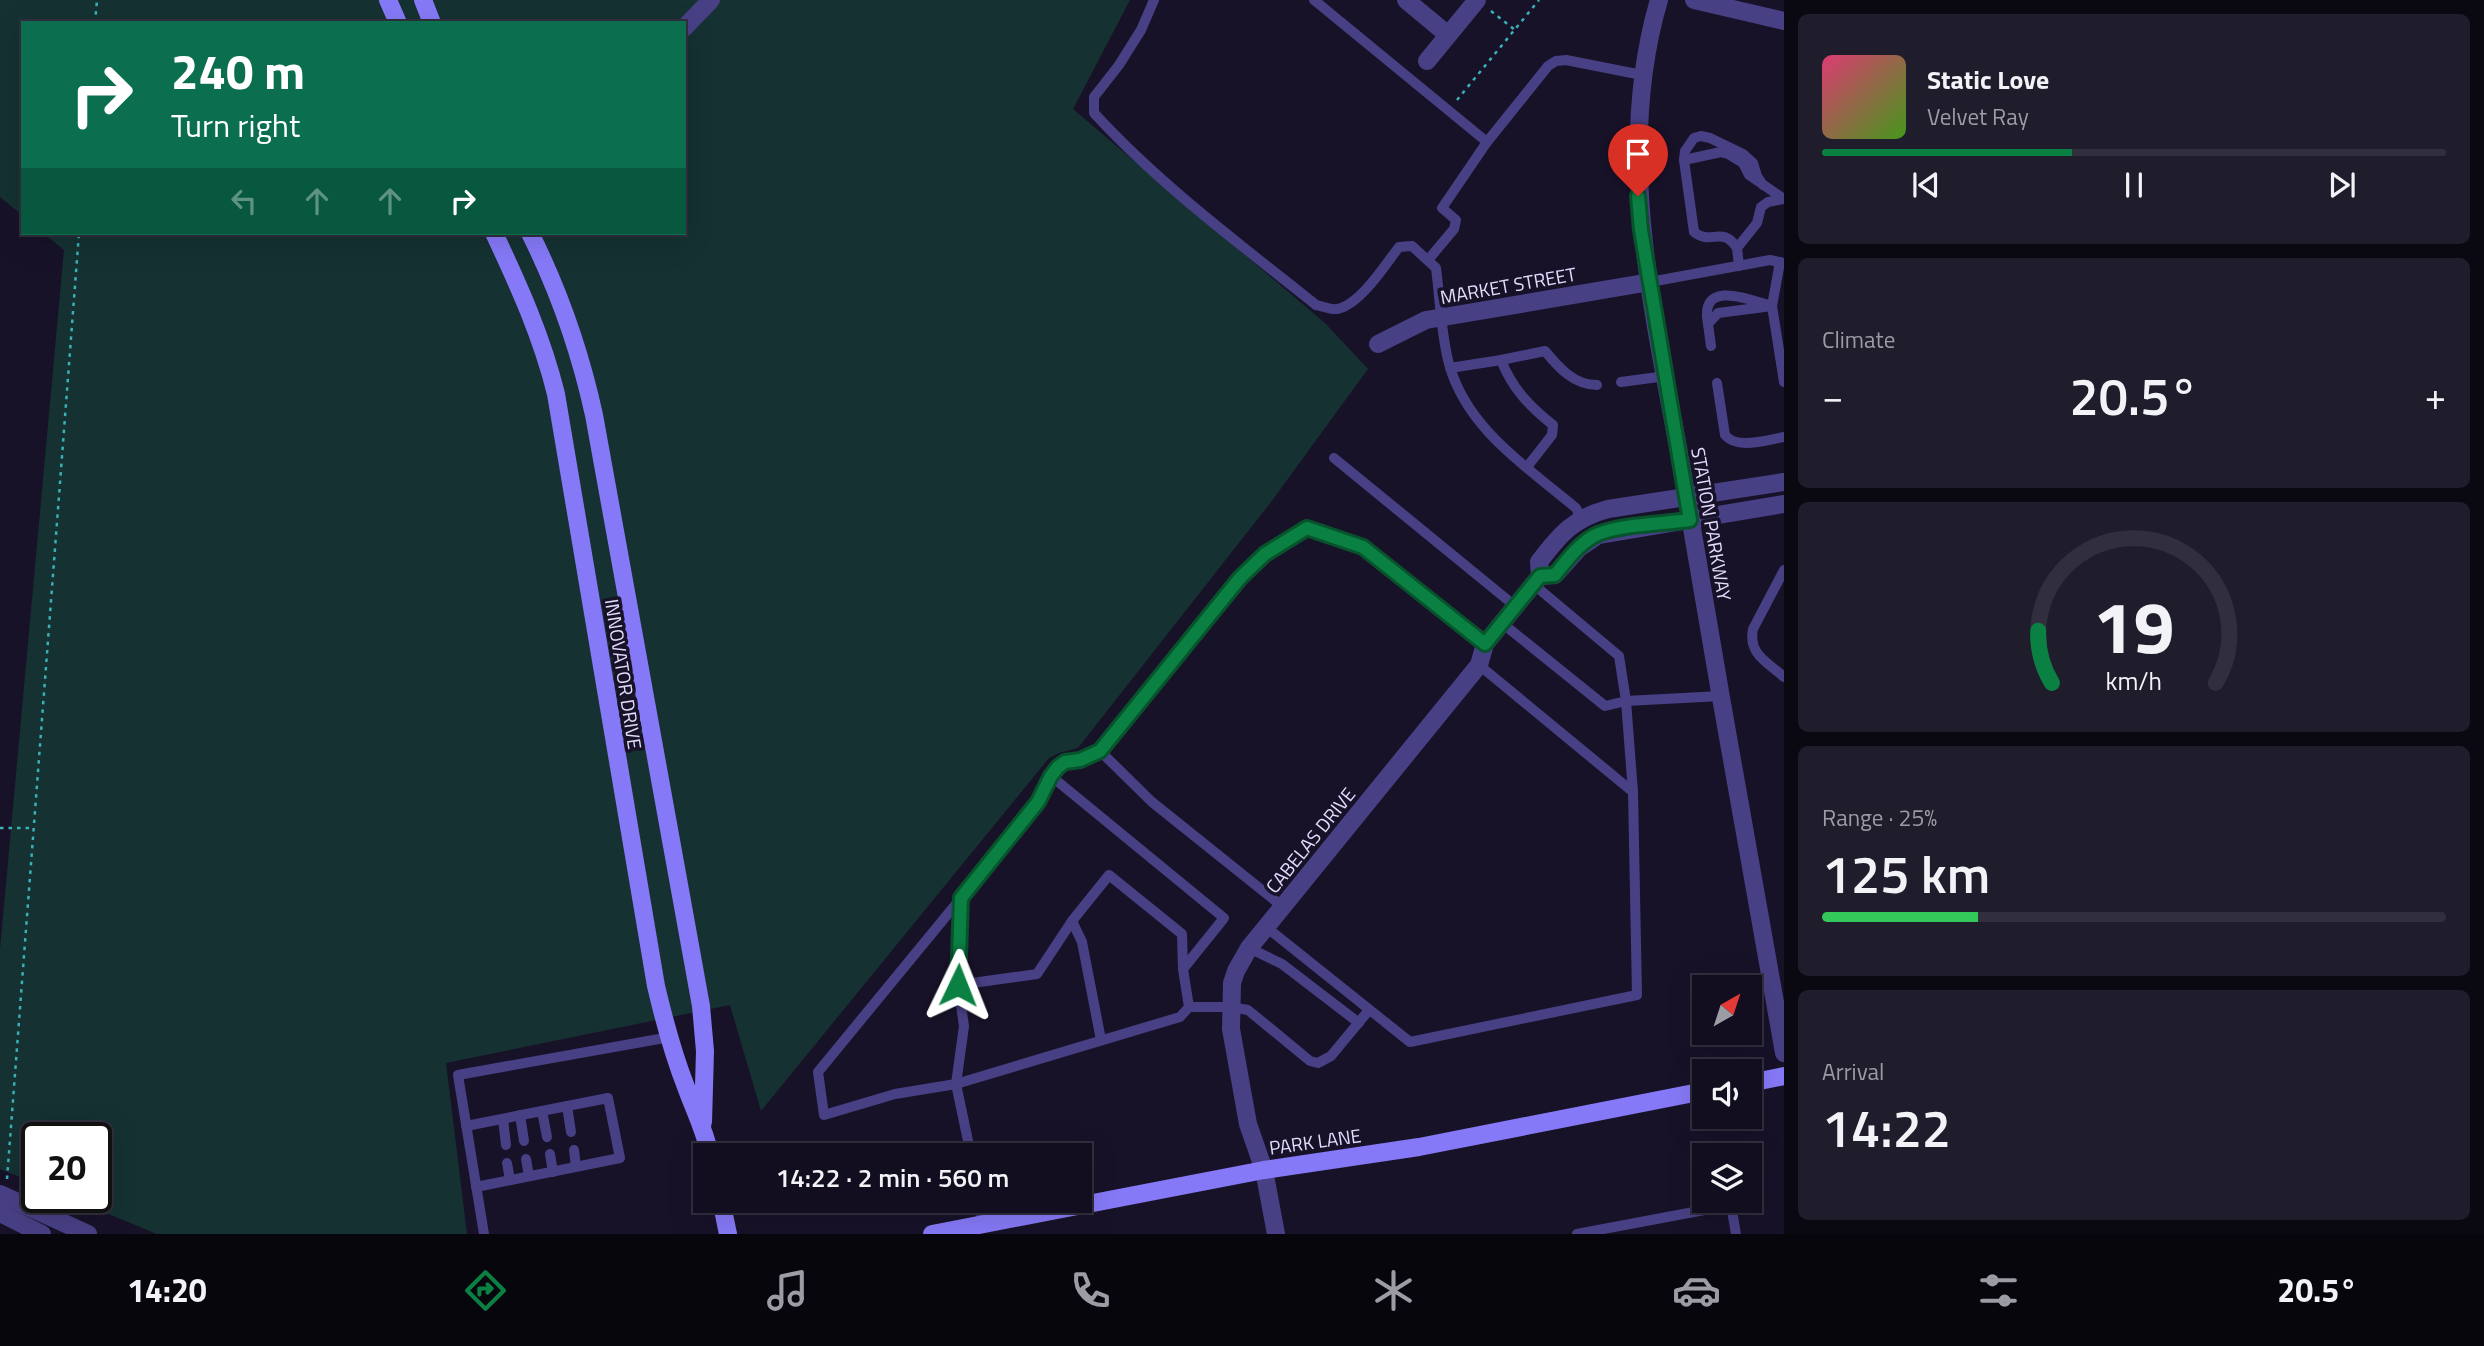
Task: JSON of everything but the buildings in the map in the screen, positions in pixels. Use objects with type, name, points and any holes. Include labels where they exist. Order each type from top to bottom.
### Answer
[{"type":"main road","points":[[388,0],[397,21]]},
{"type":"main road","points":[[423,0],[431,21]]},
{"type":"main road","name":"INNOVATOR DRIVE","points":[[495,235],[538,331],[556,394],[649,955],[670,1037],[707,1143]]},
{"type":"main road","name":"INNOVATOR DRIVE","points":[[531,235],[568,321],[594,415],[701,1006],[705,1051],[703,1126]]},
{"type":"main road","points":[[1762,1081],[1784,1076]]},
{"type":"main road","name":"PARK LANE","points":[[932,1234],[1264,1170],[1419,1147],[1692,1093]]},
{"type":"main road","points":[[724,1213],[728,1234]]},
{"type":"street","points":[[686,26],[711,0]]},
{"type":"street","points":[[1406,0],[1448,35]]},
{"type":"street","name":"STATION PARKWAY","points":[[1659,0],[1642,75],[1638,129],[1641,230],[1784,1053]]},
{"type":"street","points":[[1694,0],[1784,21]]},
{"type":"street","points":[[1427,61],[1480,2]]},
{"type":"street","name":"MARKET STREET","points":[[1378,344],[1426,320],[1650,282]]},
{"type":"street","name":"CABELAS DRIVE","points":[[1276,1234],[1264,1170],[1248,1124],[1231,1028],[1232,983],[1249,948],[1479,665],[1485,644],[1536,580],[1539,562],[1556,540],[1581,518],[1608,509],[1784,482]]},
{"type":"street","name":"CABELAS DRIVE","points":[[1536,580],[1555,575],[1579,548],[1598,535],[1784,504]]},
{"type":"street","points":[[3,1187],[88,1234]]},
{"type":"street","points":[[0,1213],[42,1234]]},
{"type":"lane","points":[[1154,0],[1141,30],[1094,97],[1094,113],[1114,135],[1191,204],[1316,305],[1336,309],[1351,303],[1399,247],[1412,246],[1436,268],[1450,368],[1459,391],[1494,439],[1576,508],[1581,518]]},
{"type":"lane","points":[[1314,0],[1487,142]]},
{"type":"lane","points":[[1428,260],[1454,229],[1456,220],[1442,208],[1487,142],[1548,66],[1556,61],[1566,60],[1642,75]]},
{"type":"lane","points":[[1739,266],[1738,248],[1731,239],[1725,235],[1705,237],[1694,232],[1685,150],[1694,138],[1710,138],[1749,158],[1763,185]]},
{"type":"lane","points":[[1684,160],[1721,152],[1728,154],[1743,163],[1749,175],[1784,199]]},
{"type":"lane","points":[[1738,248],[1757,223],[1760,207],[1768,202],[1784,199]]},
{"type":"lane","points":[[1650,282],[1770,260],[1782,263],[1772,306],[1784,382]]},
{"type":"lane","points":[[1711,346],[1708,309],[1712,302],[1723,295],[1731,294],[1772,306]]},
{"type":"lane","points":[[1708,324],[1718,313],[1772,306]]},
{"type":"lane","points":[[1450,368],[1545,351],[1571,377],[1584,385],[1597,385]]},
{"type":"lane","points":[[1501,360],[1508,379],[1522,398],[1553,425],[1552,435],[1527,467]]},
{"type":"lane","points":[[1622,382],[1666,376]]},
{"type":"lane","points":[[1717,383],[1725,435],[1728,439],[1739,443],[1784,437]]},
{"type":"lane","points":[[1334,458],[1515,606]]},
{"type":"lane","points":[[1369,1010],[1331,1056],[1318,1063],[1310,1060],[1248,1010],[1189,1007],[1180,1017],[956,1084],[895,1094],[824,1115],[818,1072],[1038,802],[1051,776],[1065,762],[1080,760],[1100,751],[1240,578],[1265,554],[1307,528],[1363,547],[1485,644]]},
{"type":"lane","points":[[1784,570],[1753,629],[1752,637],[1757,654],[1784,677]]},
{"type":"lane","points":[[1266,927],[1410,1042],[1637,995],[1633,792],[1626,701],[1619,656],[1536,580]]},
{"type":"lane","points":[[1502,623],[1605,706],[1626,701],[1721,696]]},
{"type":"lane","points":[[1479,665],[1633,792]]},
{"type":"lane","points":[[1100,751],[1152,802],[1283,907]]},
{"type":"lane","points":[[1051,776],[1224,918],[1183,969]]},
{"type":"lane","points":[[958,985],[1037,974],[1072,921],[1109,875],[1182,934],[1183,969],[1189,1007]]},
{"type":"lane","points":[[961,898],[958,985],[964,1026],[956,1084],[968,1143]]},
{"type":"lane","points":[[1072,921],[1082,942],[1101,1040]]},
{"type":"lane","points":[[1249,948],[1282,964],[1359,1023]]},
{"type":"lane","points":[[484,1234],[458,1075],[670,1037]]},
{"type":"lane","points":[[466,1126],[608,1098],[620,1158],[476,1187]]},
{"type":"lane","points":[[567,1106],[571,1132]]},
{"type":"lane","points":[[542,1111],[547,1137]]},
{"type":"lane","points":[[520,1115],[524,1141]]},
{"type":"lane","points":[[503,1119],[506,1144]]},
{"type":"lane","points":[[574,1150],[576,1167]]},
{"type":"lane","points":[[550,1154],[553,1171]]},
{"type":"lane","points":[[526,1159],[529,1177]]},
{"type":"lane","points":[[508,1163],[510,1180]]},
{"type":"lane","points":[[1577,1234],[1731,1205],[1736,1234]]},
{"type":"lane","points":[[981,1213],[983,1224]]},
{"type":"path","points":[[95,21],[97,0]]},
{"type":"path","points":[[1530,1],[1535,5]]},
{"type":"path","points":[[1480,2],[1515,30]]},
{"type":"path","points":[[1521,13],[1525,17]]},
{"type":"path","points":[[1505,32],[1510,36]]},
{"type":"path","points":[[1496,43],[1501,47]]},
{"type":"path","points":[[1488,53],[1493,57]]},
{"type":"path","points":[[1480,63],[1485,66]]},
{"type":"path","points":[[1472,72],[1477,76]]},
{"type":"path","points":[[1462,84],[1467,88]]},
{"type":"path","points":[[3,1187],[34,828],[79,235]]},
{"type":"path","points":[[0,828],[34,828]]},
{"type":"green space","points":[[0,0],[1130,0],[1073,109],[1325,323],[1368,369],[1271,502],[1078,748],[1049,758],[761,1111],[730,1005],[446,1063],[467,1234],[157,1234],[106,1213],[112,1213],[112,1122],[21,1122],[21,1178],[0,1169],[0,949],[64,250],[45,235],[686,235],[686,21],[21,21],[21,214],[0,197]]},
{"type":"route","points":[[958,985],[961,898],[1038,802],[1058,767],[1065,762],[1080,760],[1100,751],[1240,578],[1265,554],[1307,528],[1363,547],[1485,644],[1540,576],[1555,575],[1588,541],[1609,531],[1690,520],[1641,230],[1638,196]]}]
